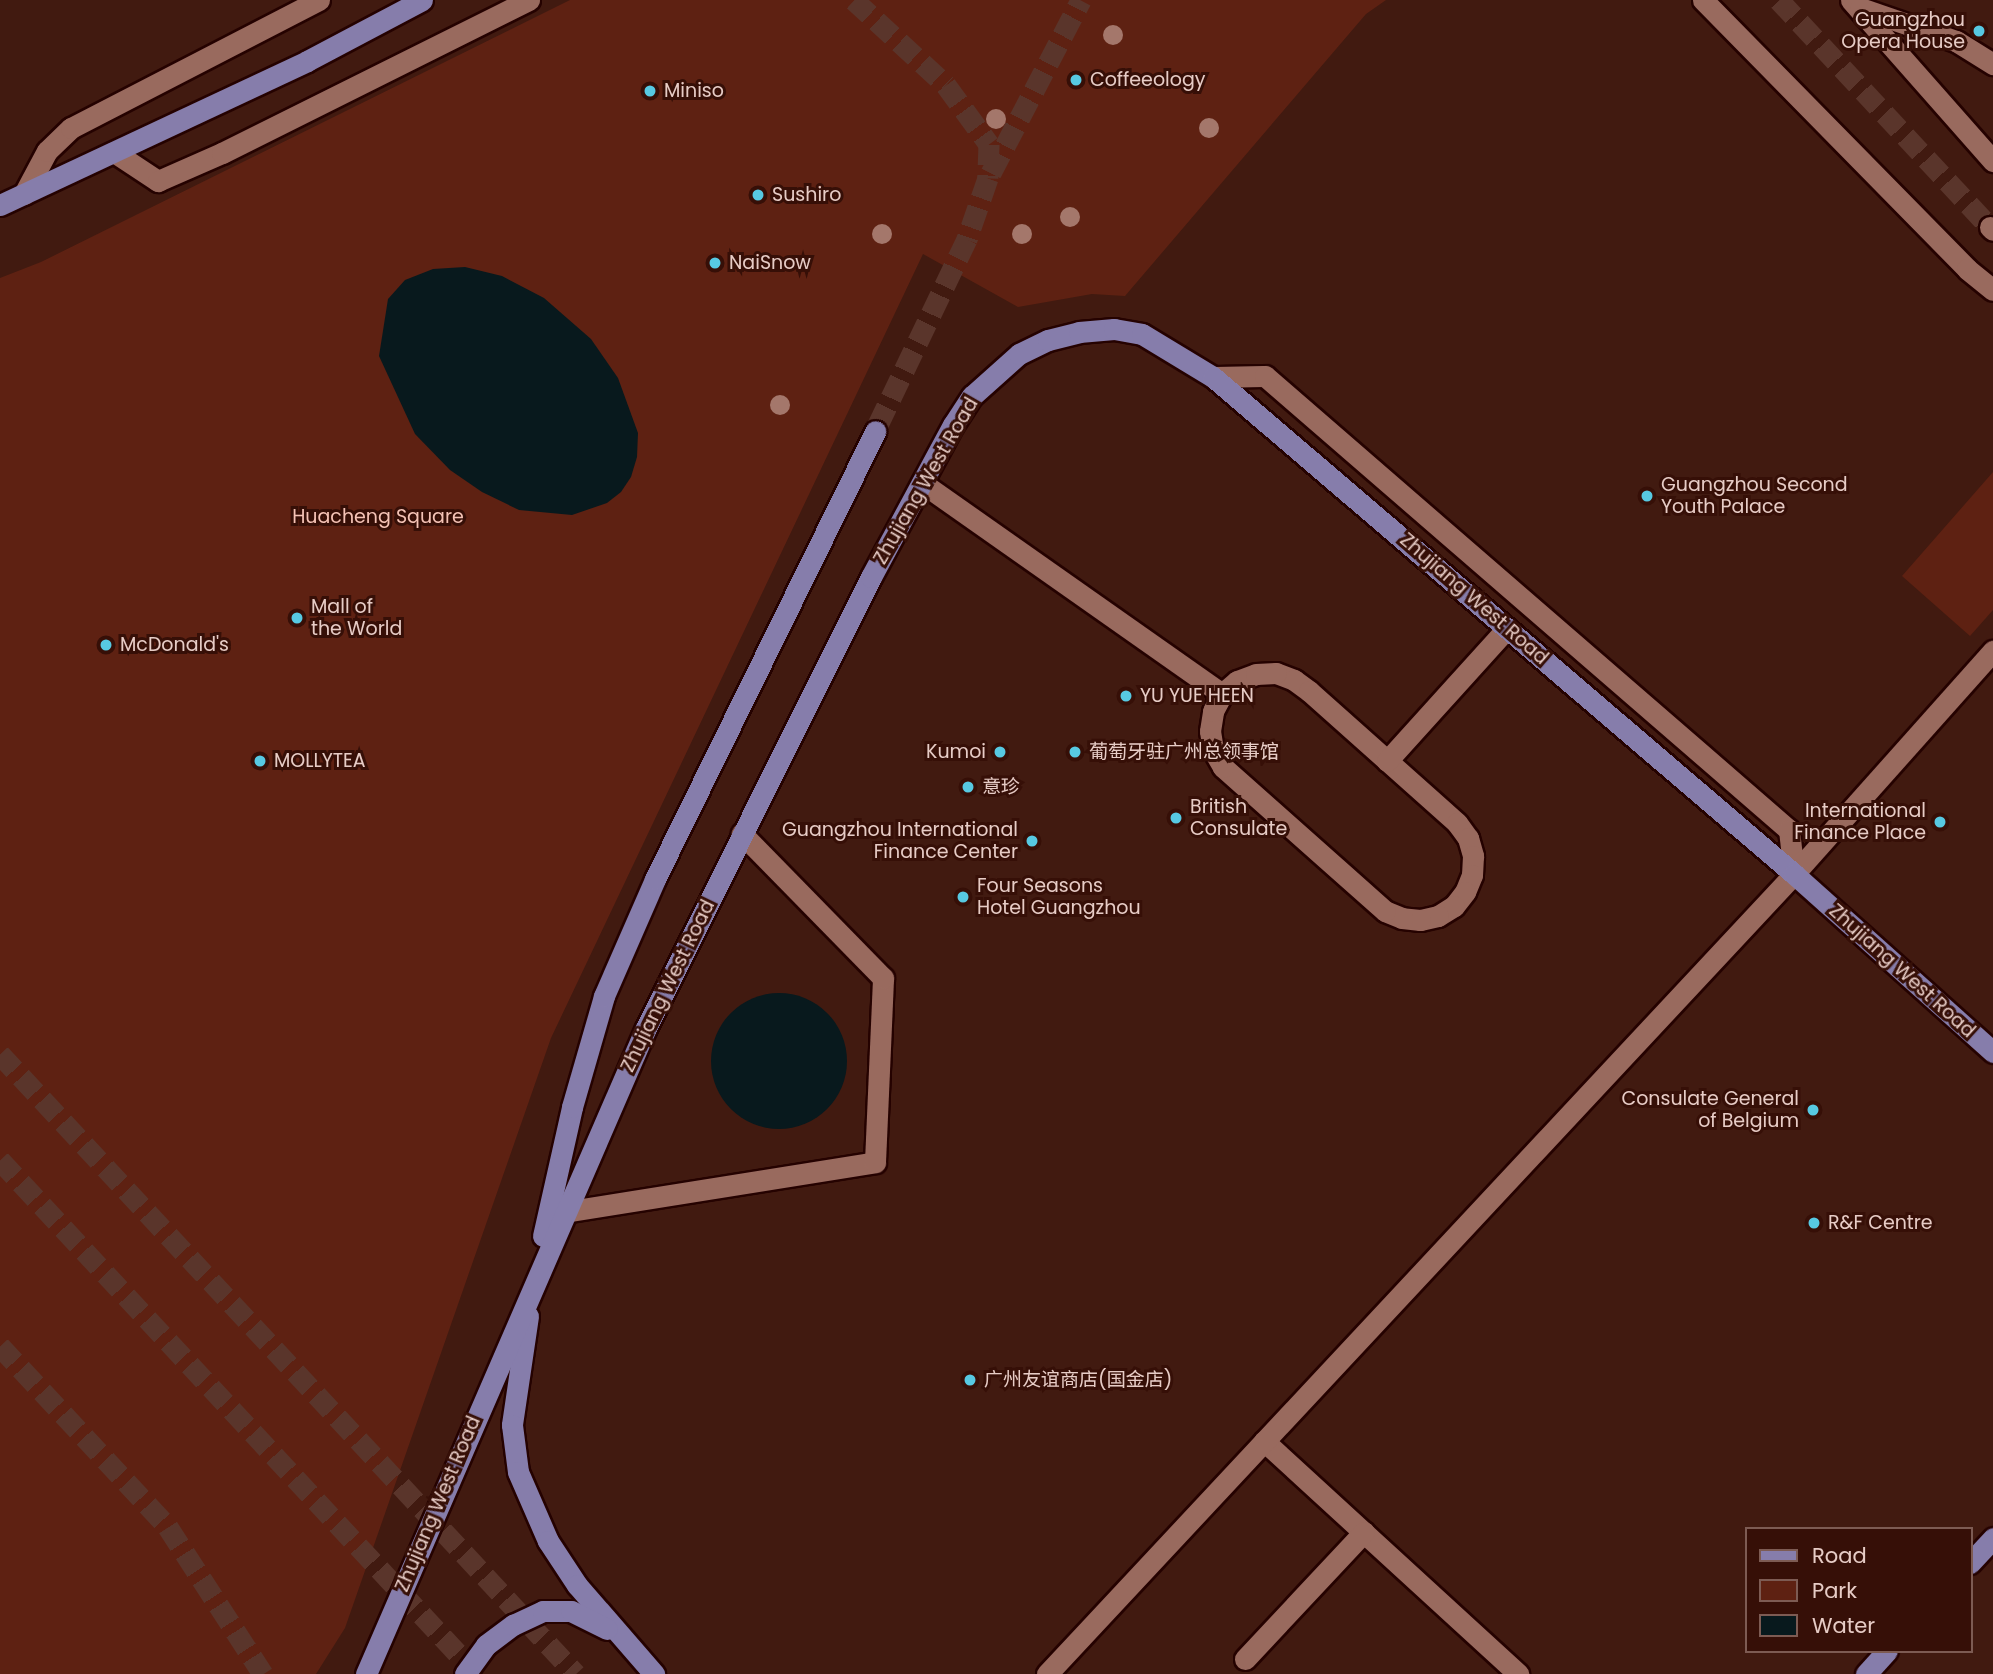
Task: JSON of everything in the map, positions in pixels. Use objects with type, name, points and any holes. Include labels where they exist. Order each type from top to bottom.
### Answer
[{"type":"main road","points":[[0,205],[307,61],[422,0]]},
{"type":"main road","name":"Zhujiang West Road","points":[[366,1674],[646,1028],[742,834],[922,483],[972,396],[1019,354],[1048,340],[1079,332],[1114,329],[1142,334],[1213,377],[1794,874],[1993,1052]]},
{"type":"main road","points":[[654,1674],[577,1585],[548,1541],[517,1472],[512,1425],[533,1284],[572,1107],[604,996],[655,879],[874,430]]},
{"type":"main road","points":[[1972,1561],[1993,1538]]},
{"type":"main road","points":[[465,1674],[486,1645],[513,1625],[543,1611],[571,1611],[618,1635]]},
{"type":"main road","points":[[1866,1674],[1885,1653]]},
{"type":"street","points":[[114,152],[158,181],[222,153],[528,0]]},
{"type":"street","points":[[1703,0],[1967,269],[1993,290]]},
{"type":"street","points":[[24,194],[47,152],[71,128],[316,1]]},
{"type":"street","points":[[1854,3],[1956,41],[1993,64]]},
{"type":"street","points":[[1854,3],[1993,161]]},
{"type":"street","points":[[1213,377],[1265,376],[1789,830],[1794,874]]},
{"type":"street","points":[[922,483],[1222,694]]},
{"type":"street","points":[[1387,761],[1507,628]]},
{"type":"street","points":[[1047,1674],[1794,874],[1993,651]]},
{"type":"street","points":[[1276,673],[1294,680],[1457,823],[1468,838],[1473,856],[1472,874],[1465,892],[1454,906],[1438,916],[1420,920],[1402,918],[1385,911],[1223,767],[1213,750],[1210,731],[1213,711],[1222,694],[1237,681],[1256,674],[1276,673]]},
{"type":"street","points":[[564,1212],[875,1163],[883,978],[742,834]]},
{"type":"street","points":[[1264,1441],[1518,1674]]},
{"type":"street","points":[[1245,1659],[1364,1532]]},
{"type":"green space","name":"Huacheng Square","points":[[570,0],[1386,0],[1366,14],[1125,296],[1092,294],[1018,307],[923,254],[551,1038],[345,1628],[316,1674],[0,1674],[0,278],[41,262]]},
{"type":"green space","points":[[1993,472],[1993,610],[1970,636],[1902,576]]},
{"type":"water","points":[[465,267],[502,276],[544,298],[591,339],[618,378],[638,433],[637,457],[631,477],[621,492],[607,503],[572,515],[519,510],[482,492],[450,470],[415,434],[379,356],[388,299],[405,280],[433,269]]},
{"type":"water","points":[[779,993],[805,998],[827,1013],[842,1035],[847,1061],[842,1087],[827,1109],[805,1124],[779,1129],[753,1124],[731,1109],[716,1087],[711,1061],[716,1035],[731,1013],[753,998]]},
{"type":"tunnel","points":[[854,0],[946,85],[989,144],[988,178],[967,239],[875,431]]},
{"type":"tunnel","points":[[991,173],[1081,0]]},
{"type":"tunnel","points":[[1779,0],[1990,227]]},
{"type":"tunnel","points":[[0,1054],[576,1674]]},
{"type":"tunnel","points":[[0,1160],[477,1674]]},
{"type":"tunnel","points":[[0,1346],[168,1527],[263,1674]]},
{"type":"place","name":"Guangzhou Opera House","points":[[1979,31]]},
{"type":"place","name":"Coffeeology","points":[[1076,80]]},
{"type":"place","name":"Miniso","points":[[650,91]]},
{"type":"place","name":"Sushiro","points":[[758,195]]},
{"type":"place","name":"NaiSnow","points":[[715,263]]},
{"type":"place","name":"Guangzhou Second Youth Palace","points":[[1647,496]]},
{"type":"place","name":"Mall of the World","points":[[297,618]]},
{"type":"place","name":"McDonald's","points":[[106,645]]},
{"type":"place","name":"YU YUE HEEN","points":[[1126,696]]},
{"type":"place","name":"Kumoi","points":[[1000,752]]},
{"type":"place","name":"葡萄牙驻广州总领事馆","points":[[1075,752]]},
{"type":"place","name":"MOLLYTEA","points":[[260,761]]},
{"type":"place","name":"意珍","points":[[968,787]]},
{"type":"place","name":"British Consulate","points":[[1176,818]]},
{"type":"place","name":"International Finance Place","points":[[1940,822]]},
{"type":"place","name":"Guangzhou International Finance Center","points":[[1032,841]]},
{"type":"place","name":"Four Seasons Hotel Guangzhou","points":[[963,897]]},
{"type":"place","name":"Consulate General of Belgium","points":[[1813,1110]]},
{"type":"place","name":"R&F Centre","points":[[1814,1223]]},
{"type":"place","name":"广州友谊商店(国金店)","points":[[970,1380]]}]
